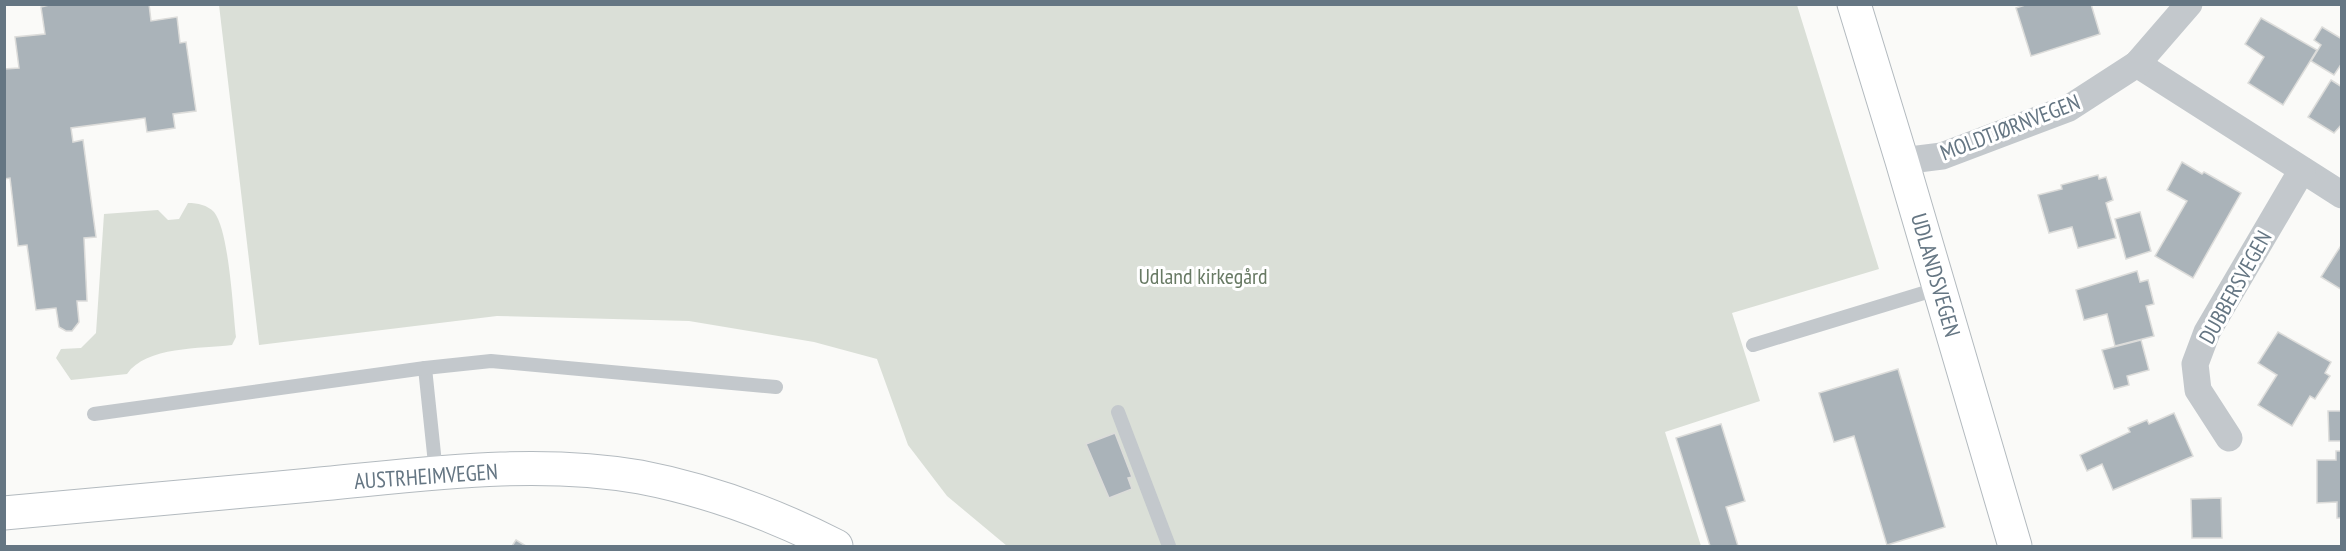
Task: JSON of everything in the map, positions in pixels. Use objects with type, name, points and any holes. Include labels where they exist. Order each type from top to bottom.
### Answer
[{"type":"main road","name":"UDLANDSVEGEN","points":[[1854,4],[2015,546]]},
{"type":"main road","name":"AUSTRHEIMVEGEN","points":[[4,513],[436,473],[525,469],[600,472],[676,485],[749,508],[809,532],[836,546]]},
{"type":"street","name":"MOLDTJØRNVEGEN","points":[[1902,161],[1942,156],[2069,108],[2137,64],[2188,4]]},
{"type":"street","points":[[2137,64],[2342,195]]},
{"type":"street","name":"DUBBERSVEGEN","points":[[2229,438],[2198,390],[2195,364],[2207,332],[2302,170]]},
{"type":"lane","points":[[1754,345],[1940,288]]},
{"type":"lane","points":[[94,414],[491,361],[776,387]]},
{"type":"lane","points":[[425,368],[436,473]]},
{"type":"lane","points":[[1118,412],[1169,546]]},
{"type":"green space","name":"Udland kirkegård","points":[[219,5],[1797,5],[1879,269],[1732,313],[1760,401],[1665,432],[1701,546],[1007,546],[947,496],[908,445],[877,359],[814,342],[689,321],[497,316],[259,345]]},
{"type":"green space","points":[[188,203],[208,208],[214,212],[219,221],[227,253],[232,291],[236,337],[232,345],[175,350],[147,358],[127,374],[71,380],[56,358],[61,349],[81,348],[96,333],[104,214],[158,210],[168,220],[179,219]]},
{"type":"building","points":[[53,4],[149,4],[151,21],[177,17],[180,43],[186,42],[196,111],[173,114],[175,128],[147,132],[145,118],[71,128],[73,142],[83,140],[96,237],[84,238],[87,301],[77,301],[79,322],[72,331],[59,327],[56,308],[36,310],[27,245],[18,246],[10,178],[4,179],[4,69],[19,68],[15,37],[45,34],[41,7]]},
{"type":"building","points":[[2028,4],[2091,4],[2100,34],[2031,56],[2016,8]]},
{"type":"building","points":[[2261,18],[2317,50],[2283,105],[2248,83],[2264,57],[2245,44]]},
{"type":"building","points":[[2322,27],[2342,39],[2342,63],[2334,75],[2311,61],[2321,45],[2314,40]]},
{"type":"building","points":[[2331,80],[2342,87],[2342,124],[2334,133],[2308,117]]},
{"type":"building","points":[[2182,162],[2241,193],[2193,278],[2155,256],[2187,201],[2167,190]]},
{"type":"building","points":[[2098,175],[2099,179],[2106,177],[2113,200],[2106,203],[2116,238],[2078,248],[2072,227],[2049,233],[2038,195],[2062,189],[2061,185]]},
{"type":"building","points":[[2140,212],[2151,251],[2126,259],[2115,219]]},
{"type":"building","points":[[2342,244],[2342,290],[2321,277]]},
{"type":"building","points":[[2137,271],[2140,282],[2148,280],[2154,304],[2146,306],[2154,336],[2115,346],[2107,314],[2084,320],[2076,290]]},
{"type":"building","points":[[2278,332],[2331,362],[2325,373],[2330,376],[2315,399],[2310,396],[2292,426],[2258,405],[2277,375],[2258,363]]},
{"type":"building","points":[[2141,340],[2149,370],[2127,376],[2129,385],[2114,389],[2102,350]]},
{"type":"building","points":[[1898,369],[1945,527],[1887,545],[1854,436],[1834,442],[1819,393]]},
{"type":"building","points":[[2328,411],[2342,411],[2342,441],[2329,441]]},
{"type":"building","points":[[2174,413],[2193,456],[2113,490],[2102,464],[2087,471],[2080,455],[2130,432],[2128,428],[2147,420],[2149,424]]},
{"type":"building","points":[[1721,424],[1745,501],[1726,507],[1738,546],[1710,546],[1676,438]]},
{"type":"building","points":[[1115,433],[1132,477],[1128,478],[1132,489],[1109,498],[1086,444]]},
{"type":"building","points":[[2336,451],[2342,451],[2342,518],[2337,518],[2337,502],[2317,503],[2317,460],[2336,460]]},
{"type":"building","points":[[2221,498],[2222,538],[2192,538],[2191,499]]},
{"type":"building","points":[[516,540],[526,546],[512,546]]}]
